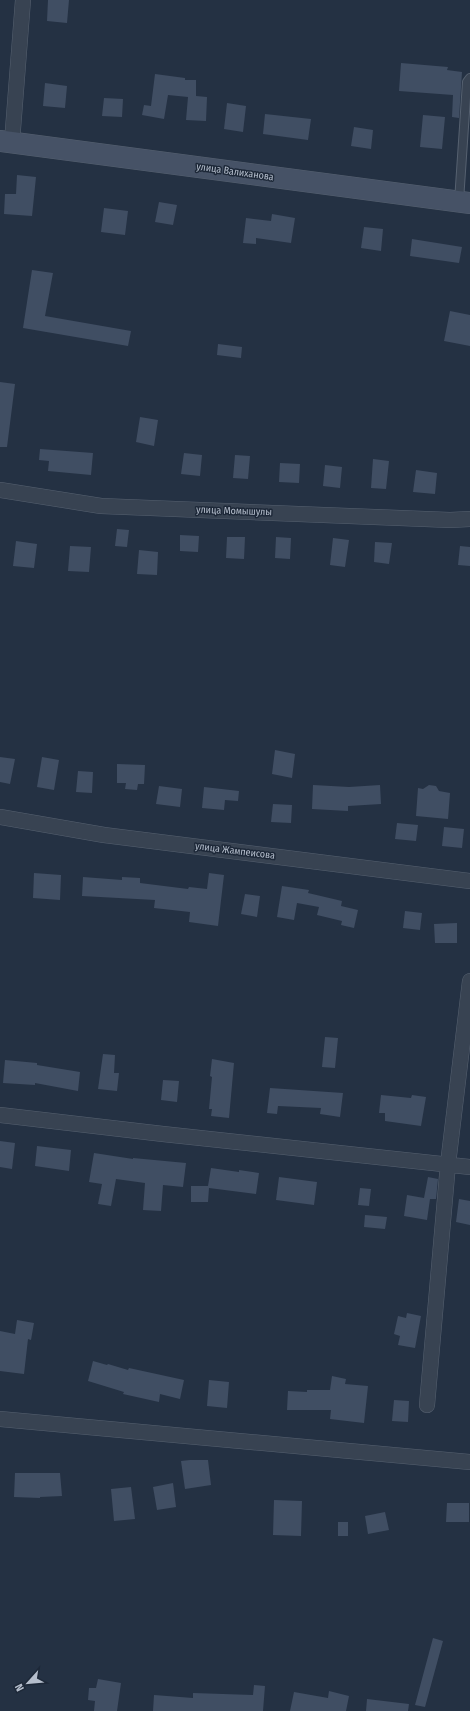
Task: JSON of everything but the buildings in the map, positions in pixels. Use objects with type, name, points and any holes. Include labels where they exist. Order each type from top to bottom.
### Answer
[{"type":"main road","name":"улица Валиханова","points":[[6,141],[464,202]]},
{"type":"street","points":[[6,141],[23,0]]},
{"type":"street","name":"улица Момышулы","points":[[0,490],[100,506],[450,520],[470,518]]},
{"type":"street","name":"улица Жампеисова","points":[[0,817],[104,835],[470,881]]},
{"type":"street","points":[[428,1405],[448,1164],[470,981]]},
{"type":"street","points":[[0,1115],[470,1167]]},
{"type":"street","points":[[0,1419],[470,1462]]},
{"type":"lane","points":[[464,202],[466,82],[470,78]]}]
